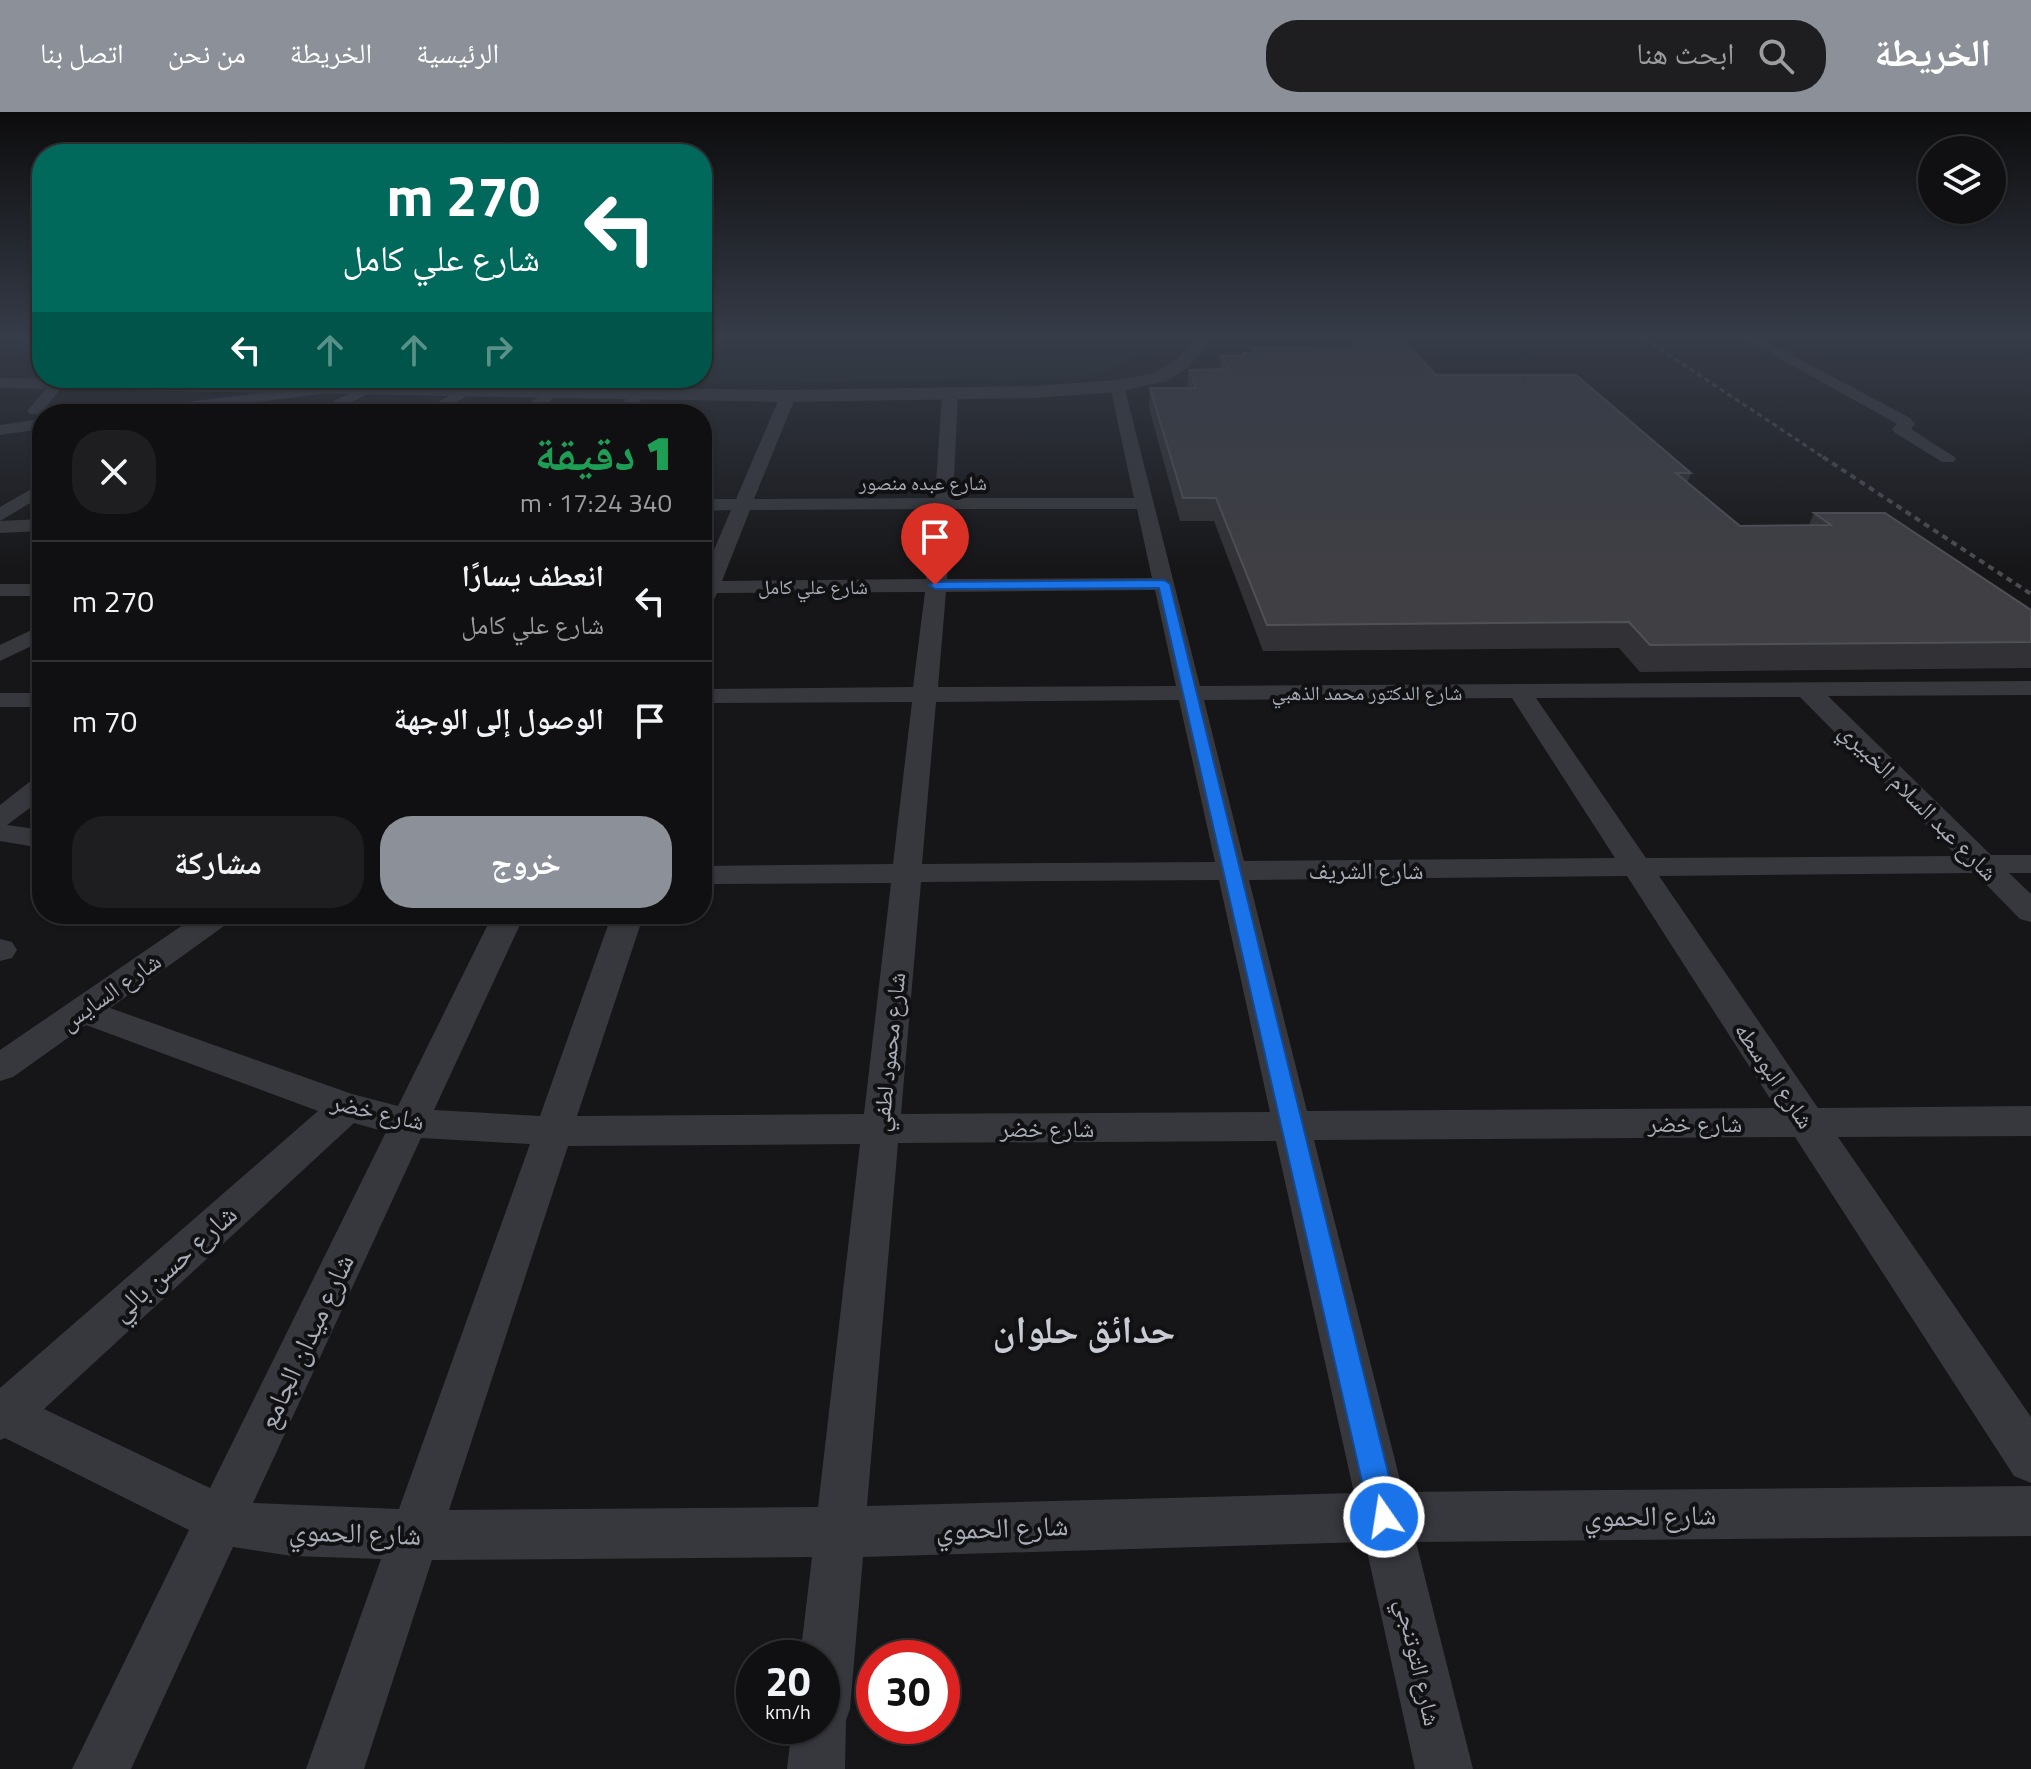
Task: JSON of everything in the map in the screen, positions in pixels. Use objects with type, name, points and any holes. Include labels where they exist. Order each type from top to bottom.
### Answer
[{"type":"street","points":[[712,574],[780,416]]},
{"type":"street","name":"شارع محمود لطفي","points":[[829,1640],[944,504],[949,416]]},
{"type":"street","name":"شارع التوتنجي","points":[[1124,416],[1444,1769]]},
{"type":"street","points":[[1895,416],[1907,424],[1900,429],[1948,458]]},
{"type":"street","points":[[0,430],[32,420]]},
{"type":"street","points":[[0,515],[32,494]]},
{"type":"street","name":"شارع عبده منصور","points":[[712,505],[1145,503]]},
{"type":"street","points":[[0,527],[32,525]]},
{"type":"street","name":"شارع علي كامل","points":[[712,592],[935,585],[1164,584]]},
{"type":"street","points":[[0,590],[32,590]]},
{"type":"street","points":[[0,654],[32,637]]},
{"type":"street","name":"شارع الدكتور محمد الذهبي","points":[[712,696],[2031,688]]},
{"type":"street","name":"شارع عبد السلام الخبيري","points":[[1807,690],[2031,912]]},
{"type":"street","name":"شارع البوسطه","points":[[1519,691],[2031,1459]]},
{"type":"street","points":[[0,700],[32,700]]},
{"type":"street","points":[[0,818],[32,794]]},
{"type":"street","points":[[0,832],[32,837]]},
{"type":"street","name":"شارع الشريف","points":[[712,875],[2031,864]]},
{"type":"street","name":"شارع السايس","points":[[0,1068],[206,924]]},
{"type":"street","name":"شارع ميدان الجامع","points":[[101,1769],[504,924]]},
{"type":"street","points":[[335,1769],[625,924]]},
{"type":"street","name":"شارع خضر","points":[[83,1011],[347,1107],[408,1123],[554,1131],[2031,1121]]},
{"type":"street","name":"شارع حسن بالي","points":[[2,1415],[347,1107]]},
{"type":"street","name":"شارع الحموي","points":[[2,1415],[220,1519],[267,1529],[415,1535],[840,1532],[1384,1517],[2031,1511]]},
{"type":"street","points":[[816,1769],[818,1744]]},
{"type":"building","points":[[1158,416],[1624,416],[1691,473],[1676,473],[1740,526],[1831,525],[1814,513],[1885,513],[2031,610],[2031,642],[1650,645],[1629,622],[1267,625],[1216,498],[1183,498]]},
{"type":"railway","points":[[1762,416],[1826,459]]},
{"type":"railway","points":[[1823,457],[2031,594]]},
{"type":"district","name":"حدائق حلوان","points":[[1084,1329]]},
{"type":"route","points":[[935,585],[1164,584],[1384,1517]]}]
